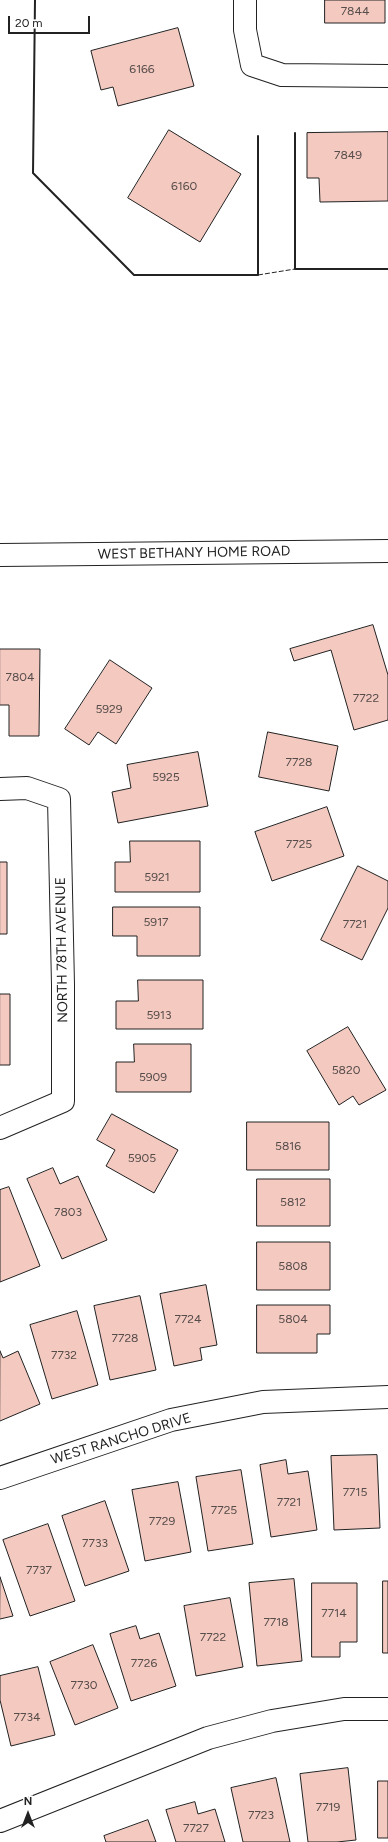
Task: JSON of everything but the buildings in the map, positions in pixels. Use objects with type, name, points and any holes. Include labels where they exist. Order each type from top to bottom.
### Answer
[{"type":"street","points":[[245,0],[245,30],[252,65],[282,75],[388,76]]},
{"type":"street","name":"WEST BETHANY HOME ROAD","points":[[0,555],[388,551]]},
{"type":"street","name":"NORTH 78TH AVENUE","points":[[0,789],[27,788],[59,799],[63,985],[63,1101],[0,1128]]},
{"type":"street","name":"WEST RANCHO DRIVE","points":[[0,1478],[171,1420],[264,1402],[388,1398]]},
{"type":"street","points":[[0,1821],[208,1738],[272,1721],[344,1709],[388,1709]]},
{"type":"fence","points":[[258,275],[295,269]]},
{"type":"wall","points":[[35,0],[33,173],[134,275],[258,275],[258,136]]},
{"type":"wall","points":[[295,133],[295,269],[388,269]]}]
